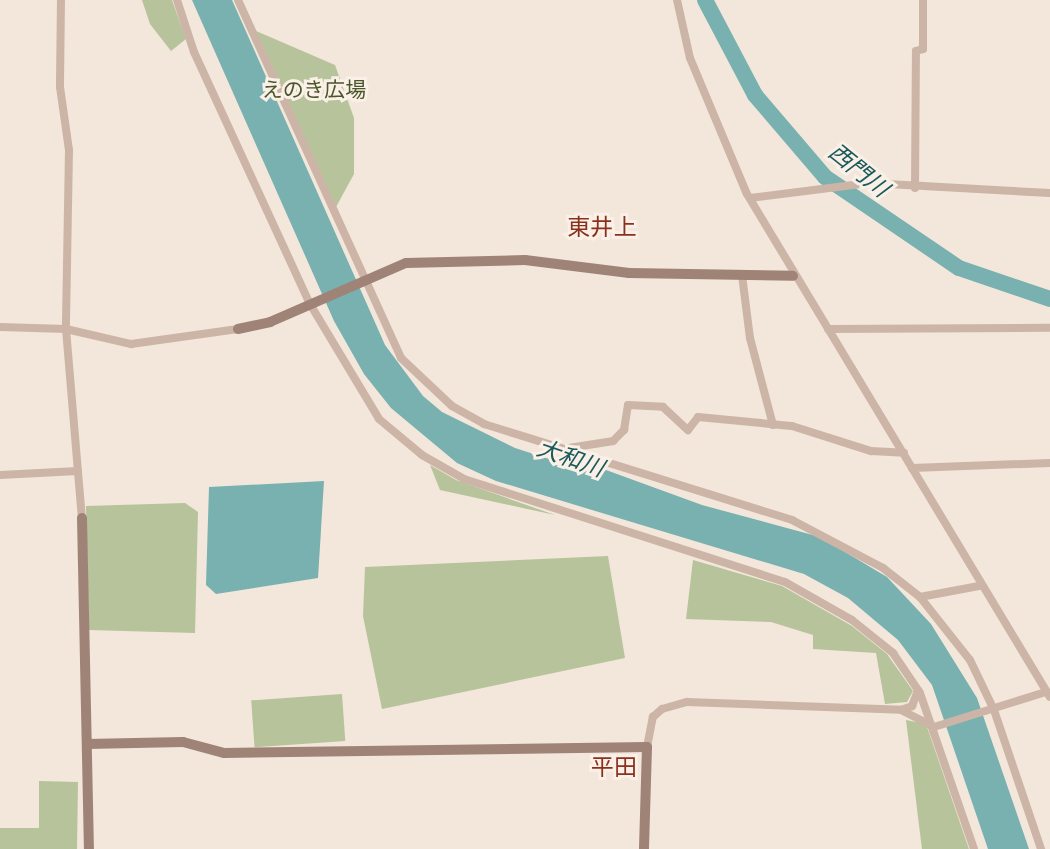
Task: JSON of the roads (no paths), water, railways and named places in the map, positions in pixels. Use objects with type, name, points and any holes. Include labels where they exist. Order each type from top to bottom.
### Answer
[{"type":"street","points":[[61,0],[60,87],[69,150],[66,329],[82,518],[89,849]]},
{"type":"street","points":[[177,0],[194,52],[312,303],[379,419],[442,468],[616,531],[785,582],[878,640],[918,690],[936,726],[974,849]]},
{"type":"street","points":[[238,0],[389,337],[423,382],[484,424],[792,520],[859,551],[920,597],[970,660],[992,711],[1041,849]]},
{"type":"street","points":[[677,0],[690,58],[750,198],[793,276],[904,453],[979,586],[1048,694],[936,726],[901,710]]},
{"type":"street","points":[[915,188],[916,51],[923,50],[923,0]]},
{"type":"street","points":[[750,198],[824,192],[849,185],[1050,193]]},
{"type":"street","points":[[0,327],[66,329],[131,344],[239,329],[312,303],[406,263],[525,260],[629,274],[793,276]]},
{"type":"street","points":[[742,275],[750,338],[774,425]]},
{"type":"street","points":[[828,330],[1050,328]]},
{"type":"street","points":[[562,449],[613,442],[624,430],[628,405],[663,407],[688,430],[698,417],[774,425],[815,431],[871,451],[904,453]]},
{"type":"street","points":[[912,468],[1050,463]]},
{"type":"street","points":[[0,475],[78,471]]},
{"type":"street","points":[[920,597],[979,586]]},
{"type":"street","points":[[645,849],[647,747],[653,717],[662,709],[687,702],[901,710],[912,706],[918,690]]},
{"type":"street","points":[[87,744],[183,742],[225,753],[647,747]]},
{"type":"water","points":[[192,0],[232,0],[385,345],[423,396],[442,412],[515,448],[596,474],[606,470],[702,505],[820,537],[887,577],[931,624],[977,698],[1029,849],[988,849],[932,685],[898,640],[848,598],[804,574],[496,481],[457,463],[391,408],[364,374],[334,321]]},
{"type":"water","points":[[324,481],[318,578],[216,594],[206,585],[209,487]]},
{"type":"waterway","name":"西門川","points":[[705,0],[755,95],[825,177],[959,268],[1050,299]]},
{"type":"district","name":"東井上","points":[[602,228]]},
{"type":"district","name":"平田","points":[[614,768]]},
{"type":"park label","name":"えのき広場","points":[[314,90]]},
{"type":"water label","name":"大和川","points":[[570,459]]}]
